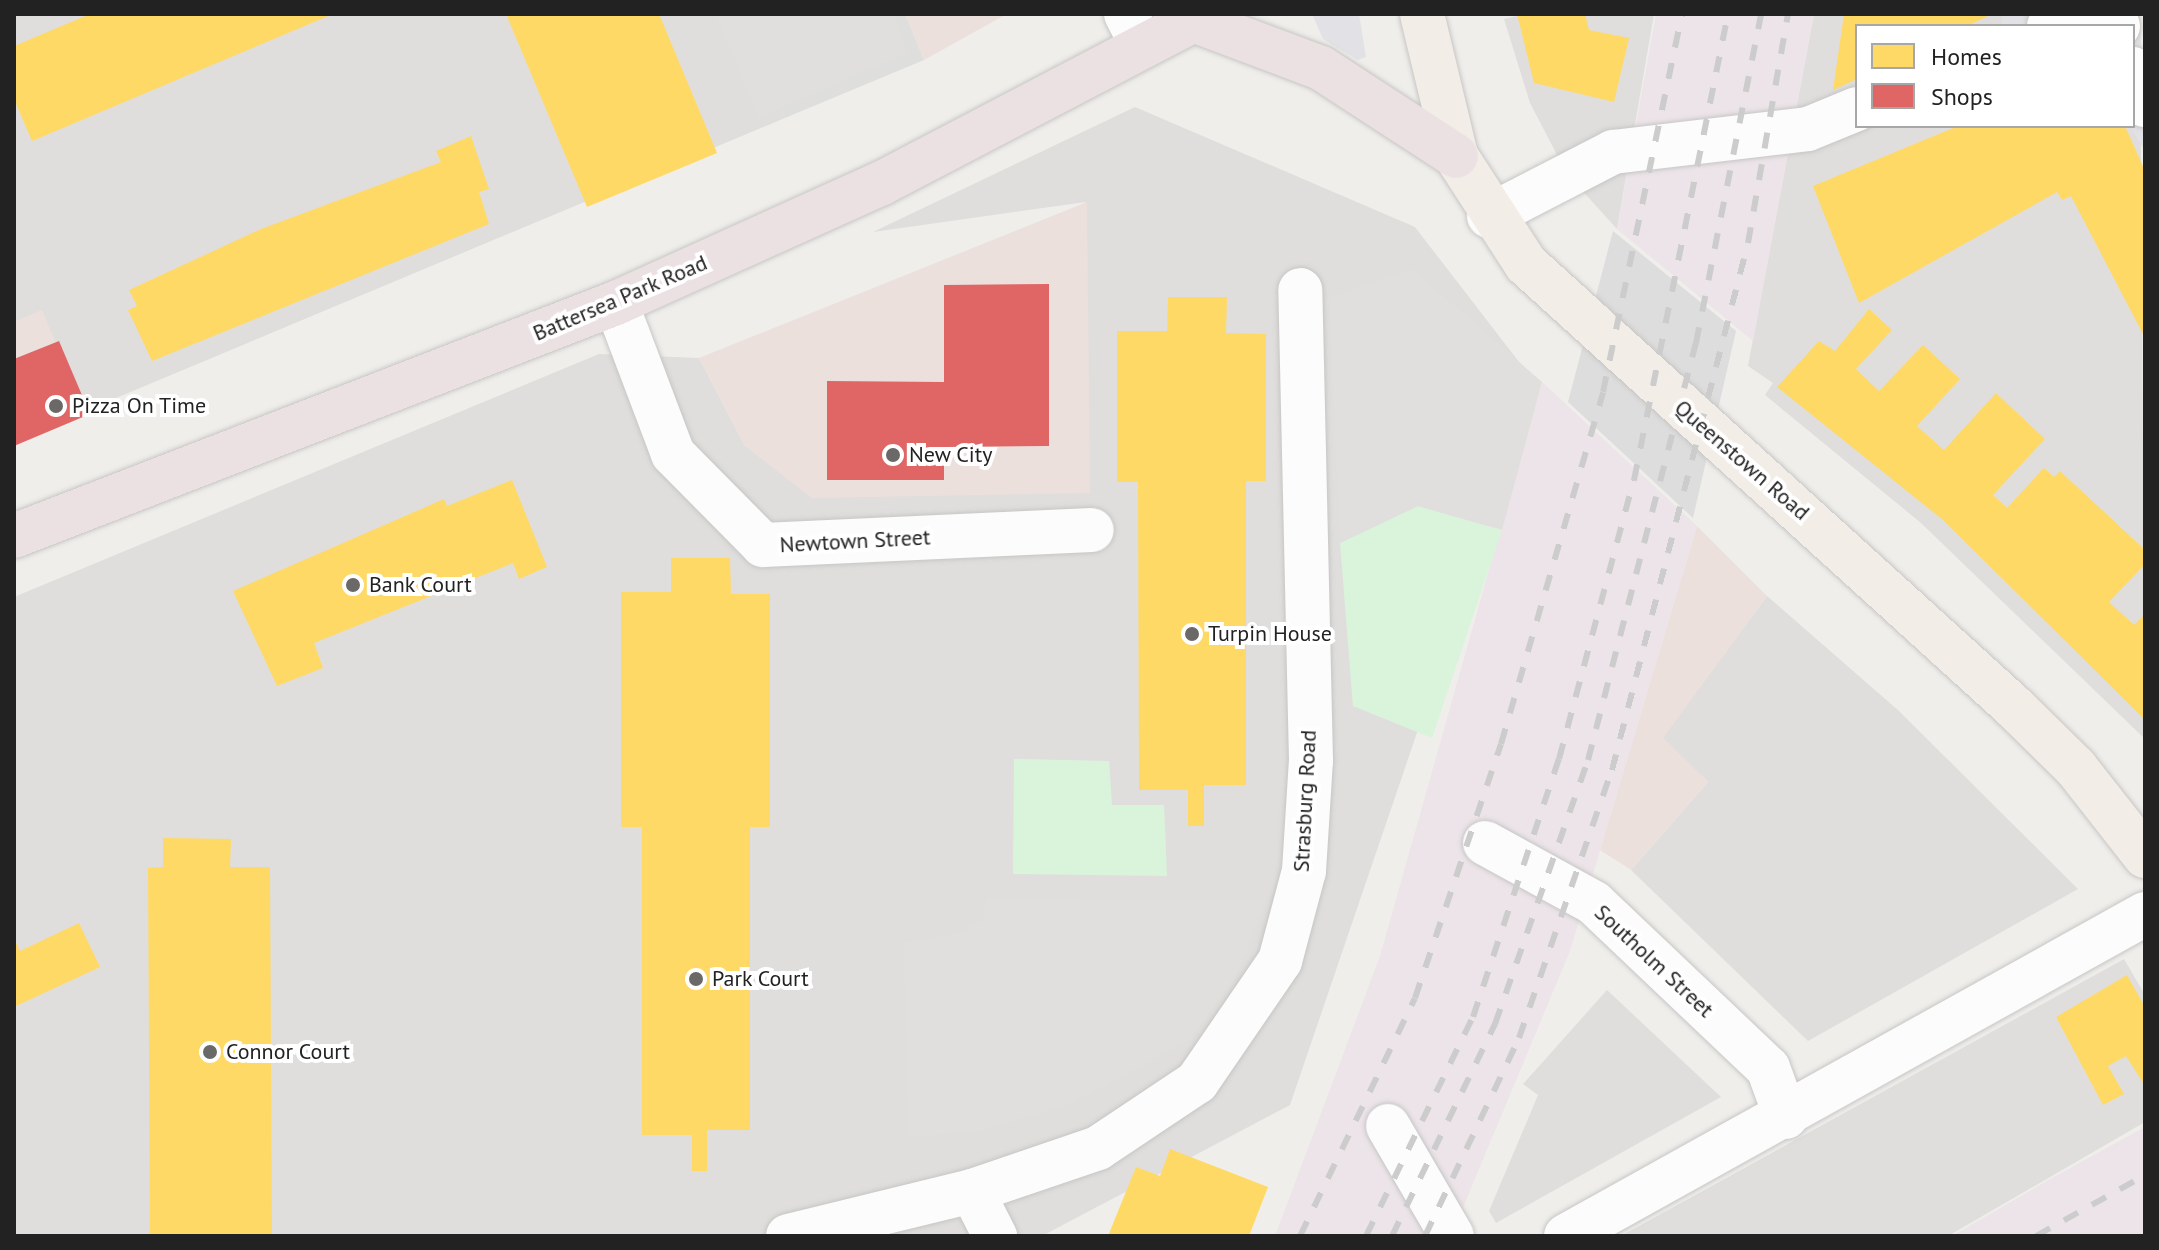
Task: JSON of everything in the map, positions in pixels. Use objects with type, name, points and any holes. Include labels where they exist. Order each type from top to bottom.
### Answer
[{"type":"highway","points":[[1199,17],[1321,68],[1456,156]]},
{"type":"highway","name":"Battersea Park Road","points":[[14,536],[616,303],[880,184],[1134,30],[1199,17]]},
{"type":"main road","name":"Queenstown Road","points":[[1422,14],[1456,156],[1489,216],[1557,298],[1886,586],[2055,747],[2145,856]]},
{"type":"street","points":[[2054,24],[2079,14]]},
{"type":"street","points":[[2135,75],[2145,105]]},
{"type":"street","points":[[1489,216],[1613,152],[1808,129],[1855,110]]},
{"type":"street","name":"Strasburg Road","points":[[788,1236],[972,1191],[1098,1148],[1197,1082],[1280,961],[1304,871],[1311,761],[1300,290]]},
{"type":"street","name":"Newtown Street","points":[[616,303],[673,454],[763,545],[1092,530]]},
{"type":"street","name":"Southolm Street","points":[[1485,843],[1594,903],[1768,1068],[1786,1117]]},
{"type":"street","points":[[1566,1236],[1786,1117],[2145,914]]},
{"type":"street","points":[[1388,1126],[1452,1236]]},
{"type":"street","points":[[972,1191],[995,1236]]},
{"type":"shaded area","points":[[14,14],[742,14],[785,118],[85,411],[14,322]]},
{"type":"shaded area","points":[[716,14],[893,14],[908,52],[759,118]]},
{"type":"shaded area","points":[[742,14],[905,14],[924,60],[785,118]]},
{"type":"shaded area","points":[[905,14],[1007,14],[924,60]]},
{"type":"shaded area","points":[[1359,14],[1366,57],[1358,60],[1323,39],[1313,16]]},
{"type":"shaded area","points":[[1526,14],[1654,14],[1617,229],[1567,174],[1530,103],[1504,19]]},
{"type":"shaded area","points":[[1656,14],[1814,14],[1753,341],[1617,229]]},
{"type":"shaded area","points":[[1814,14],[2140,14],[2145,739],[1921,523],[1765,395],[1773,383],[1748,366]]},
{"type":"shaded area","points":[[2003,14],[2140,14],[2145,151],[2131,128],[2135,128],[2135,24],[2001,24]]},
{"type":"shaded area","points":[[1135,107],[1415,227],[1536,384],[1290,1105],[1042,1236],[14,1236],[14,597],[599,354],[699,358],[745,446],[1086,202],[873,232]]},
{"type":"shaded area","points":[[1087,202],[1090,493],[812,498],[745,446],[699,358]]},
{"type":"shaded area","points":[[1412,269],[1542,382],[1502,530],[1418,506],[1340,543],[1329,298]]},
{"type":"shaded area","points":[[42,310],[83,407],[14,438],[14,322]]},
{"type":"shaded area","points":[[1542,382],[1697,526],[1570,951],[1451,1236],[1275,1236],[1380,956]]},
{"type":"shaded area","points":[[1697,526],[1767,596],[1663,738],[1708,782],[1631,870],[1600,850]]},
{"type":"shaded area","points":[[1767,596],[1899,711],[2078,889],[1808,1041],[1631,870],[1708,782],[1662,738]]},
{"type":"shaded area","points":[[986,898],[1266,900],[1236,977],[1188,1041],[1068,1105],[982,1130],[908,1138],[904,943],[961,933],[983,919]]},
{"type":"shaded area","points":[[2124,959],[2145,995],[2145,1122],[1948,1236],[1621,1236]]},
{"type":"shaded area","points":[[1607,990],[1721,1097],[1496,1223],[1489,1211],[1538,1095],[1523,1084]]},
{"type":"shaded area","points":[[2145,1127],[2145,1236],[1952,1236],[2052,1178]]},
{"type":"green space","points":[[1418,506],[1502,530],[1432,738],[1353,706],[1340,543]]},
{"type":"green space","points":[[1014,759],[1109,761],[1112,805],[1164,805],[1167,876],[1013,874]]},
{"type":"pier","points":[[1613,231],[1736,331],[1693,518],[1568,402]]},
{"type":"building: Homes","points":[[90,14],[333,14],[32,141],[14,99],[14,46]]},
{"type":"building: Homes","points":[[506,14],[659,14],[717,153],[587,207]]},
{"type":"building: Homes","points":[[1517,14],[1585,14],[1589,30],[1629,38],[1614,102],[1534,83]]},
{"type":"building: Homes","points":[[1844,14],[1992,14],[1971,24],[1855,24],[1855,80],[1833,90]]},
{"type":"building: Homes","points":[[1953,128],[2126,128],[2145,171],[2145,338],[2071,196],[2062,200],[2057,192],[1859,303],[1813,186]]},
{"type":"building: Homes","points":[[471,136],[489,189],[479,192],[489,224],[152,361],[128,310],[137,306],[129,290],[261,229],[441,162],[436,151]]},
{"type":"building: Homes","name":"Turpin House","points":[[1168,297],[1227,297],[1226,333],[1266,334],[1266,481],[1246,481],[1246,785],[1204,785],[1204,826],[1188,826],[1188,790],[1139,790],[1138,482],[1117,482],[1117,331],[1167,331]]},
{"type":"building: Homes","points":[[1869,309],[1892,330],[1856,369],[1879,391],[1923,345],[1960,379],[1917,426],[1944,450],[1996,393],[2045,439],[1993,495],[2007,508],[2044,468],[2054,477],[2060,471],[2145,550],[2145,564],[2109,602],[2134,625],[2145,614],[2145,720],[1943,520],[1777,387],[1819,341],[1835,351]]},
{"type":"building: Homes","name":"Bank Court","points":[[512,480],[547,567],[519,579],[513,563],[314,643],[323,668],[277,686],[233,591],[444,499],[447,506]]},
{"type":"building: Homes","name":"Park Court","points":[[671,558],[730,558],[731,594],[770,594],[770,827],[750,827],[750,1130],[707,1130],[707,1171],[692,1171],[692,1135],[642,1135],[642,827],[621,827],[621,592],[671,592]]},
{"type":"building: Homes","name":"Connor Court","points":[[163,838],[231,839],[230,867],[270,867],[272,1236],[150,1236],[148,868],[163,867]]},
{"type":"building: Homes","points":[[79,923],[100,967],[14,1007],[14,938],[20,951]]},
{"type":"building: Homes","points":[[2127,975],[2145,1007],[2145,1086],[2126,1056],[2108,1066],[2124,1094],[2103,1105],[2056,1017]]},
{"type":"building: Homes","points":[[1170,1149],[1268,1187],[1249,1236],[1108,1236],[1136,1167],[1160,1176]]},
{"type":"building: Shops","points":[[1049,284],[1049,446],[944,447],[944,480],[827,480],[827,381],[944,382],[944,285]]},
{"type":"building: Shops","points":[[59,341],[90,414],[14,446],[14,359]]},
{"type":"railway","points":[[1300,1236],[1415,998],[1501,744],[1603,392],[1682,14]]},
{"type":"railway","points":[[1366,1236],[1473,1017],[1559,759],[1634,480],[1728,14]]},
{"type":"railway","points":[[1392,1236],[1495,1024],[1588,760],[1696,343],[1761,14]]},
{"type":"railway","points":[[1425,1236],[1519,1038],[1612,770],[1748,243],[1788,14]]},
{"type":"railway","points":[[2036,1236],[2145,1175]]},
{"type":"place","name":"Pizza On Time","points":[[56,406]]},
{"type":"place","name":"New City","points":[[893,455]]},
{"type":"place","name":"Bank Court","points":[[353,585]]},
{"type":"place","name":"Turpin House","points":[[1192,634]]},
{"type":"place","name":"Park Court","points":[[696,979]]},
{"type":"place","name":"Connor Court","points":[[210,1052]]}]
